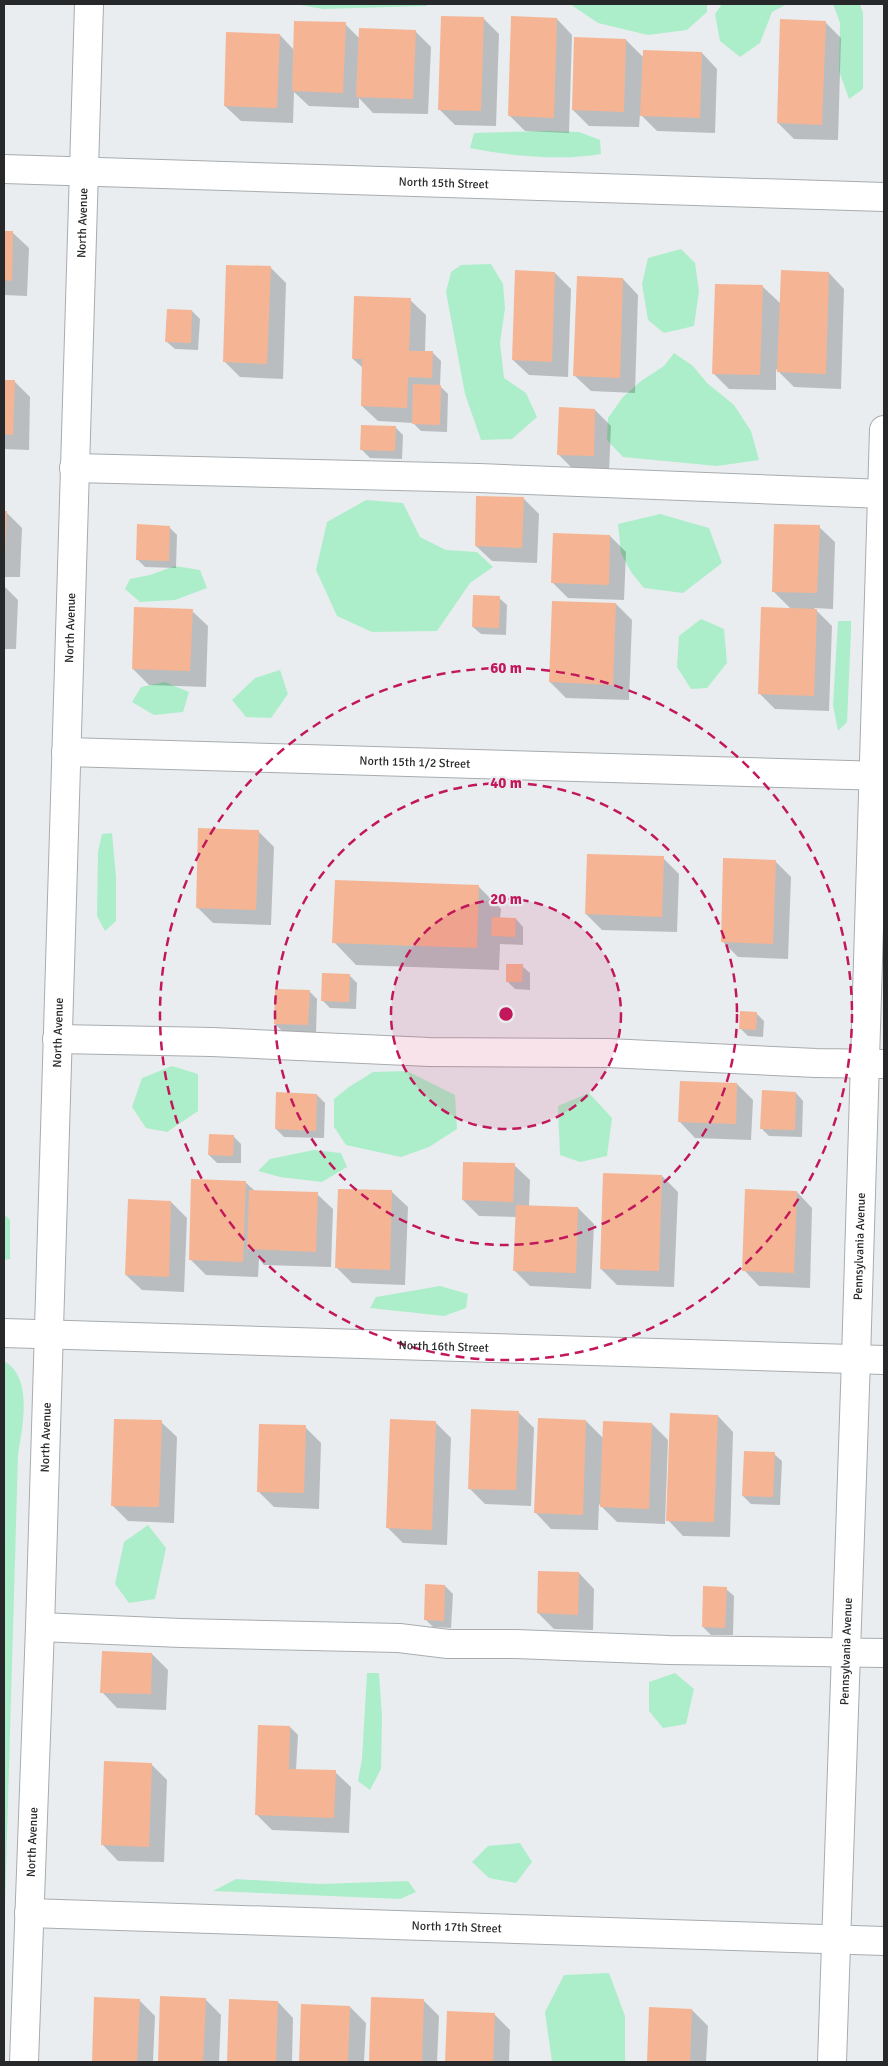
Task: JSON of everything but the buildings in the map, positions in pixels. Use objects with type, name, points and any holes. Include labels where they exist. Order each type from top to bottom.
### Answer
[{"type":"street","name":"North Avenue","points":[[24,2062],[40,1627],[89,4]]},
{"type":"street","name":"North 15th Street","points":[[4,169],[884,197]]},
{"type":"street","name":"Pennsylvania Avenue","points":[[832,2062],[856,1359],[875,1063],[884,430]]},
{"type":"street","points":[[74,468],[498,479],[883,494]]},
{"type":"street","name":"North 15th 1/2 Street","points":[[66,752],[879,776]]},
{"type":"street","points":[[57,1038],[212,1042],[429,1052],[608,1053],[875,1063]]},
{"type":"street","name":"North 16th Street","points":[[4,1333],[884,1360]]},
{"type":"street","points":[[40,1627],[181,1633],[297,1634],[398,1638],[448,1644],[884,1653]]},
{"type":"street","name":"North 17th Street","points":[[29,1913],[884,1941]]},
{"type":"green space","points":[[295,4],[428,4],[426,6],[323,9]]},
{"type":"green space","points":[[570,4],[707,4],[707,12],[687,30],[648,35],[598,23]]},
{"type":"green space","points":[[722,4],[787,4],[772,12],[760,43],[740,57],[720,41],[715,14]]},
{"type":"green space","points":[[833,4],[860,4],[863,13],[863,89],[849,99],[839,71],[840,23]]},
{"type":"green space","points":[[579,132],[600,140],[601,154],[570,157],[536,157],[470,148],[474,133]]},
{"type":"green space","points":[[681,249],[695,263],[699,291],[694,326],[664,333],[648,320],[642,284],[648,258]]},
{"type":"green space","points":[[491,264],[503,284],[505,308],[500,343],[504,378],[526,393],[537,417],[512,439],[481,440],[465,394],[446,292],[451,272],[461,265]]},
{"type":"green space","points":[[674,353],[693,366],[707,383],[734,405],[751,431],[759,460],[717,466],[623,457],[607,440],[608,418],[623,397],[641,381],[664,366]]},
{"type":"green space","points":[[366,500],[403,503],[420,537],[446,550],[477,552],[493,567],[470,583],[437,631],[372,632],[337,616],[316,570],[327,522]]},
{"type":"green space","points":[[660,514],[709,528],[722,563],[683,593],[644,588],[631,572],[621,553],[618,524]]},
{"type":"green space","points":[[175,566],[200,570],[207,588],[175,600],[140,602],[125,589],[130,579],[150,575]]},
{"type":"green space","points":[[701,619],[724,629],[727,663],[707,688],[691,689],[677,667],[679,636]]},
{"type":"green space","points":[[838,621],[851,621],[851,632],[847,722],[838,731],[833,705]]},
{"type":"green space","points":[[280,670],[288,694],[271,718],[246,717],[232,700],[255,678]]},
{"type":"green space","points":[[165,682],[189,692],[183,712],[154,715],[132,702],[141,687]]},
{"type":"green space","points":[[112,833],[116,877],[116,921],[105,931],[97,916],[98,852],[102,834]]},
{"type":"green space","points":[[172,1066],[198,1074],[198,1111],[167,1132],[146,1128],[132,1107],[142,1078]]},
{"type":"green space","points":[[407,1071],[455,1095],[457,1129],[429,1147],[401,1157],[346,1145],[334,1127],[334,1099],[373,1072]]},
{"type":"green space","points":[[589,1093],[612,1118],[607,1156],[580,1162],[560,1155],[558,1106]]},
{"type":"green space","points":[[314,1150],[341,1153],[347,1167],[322,1182],[280,1177],[258,1171],[270,1159]]},
{"type":"green space","points":[[4,1214],[10,1220],[10,1259],[4,1260]]},
{"type":"green space","points":[[440,1286],[468,1294],[466,1308],[444,1316],[370,1308],[376,1297]]},
{"type":"green space","points":[[4,1361],[13,1369],[19,1379],[23,1391],[24,1404],[18,1455],[4,1942]]},
{"type":"green space","points":[[148,1525],[166,1548],[155,1599],[129,1603],[115,1584],[124,1542]]},
{"type":"green space","points":[[367,1673],[379,1673],[382,1717],[381,1769],[370,1790],[358,1781],[362,1759]]},
{"type":"green space","points":[[675,1673],[694,1689],[686,1724],[663,1728],[649,1711],[649,1682]]},
{"type":"green space","points":[[520,1843],[532,1862],[516,1883],[489,1878],[472,1862],[488,1846]]},
{"type":"green space","points":[[236,1879],[320,1884],[408,1881],[416,1892],[400,1899],[213,1891]]},
{"type":"green space","points":[[609,1973],[625,2016],[625,2062],[552,2062],[545,2012],[564,1975]]}]
